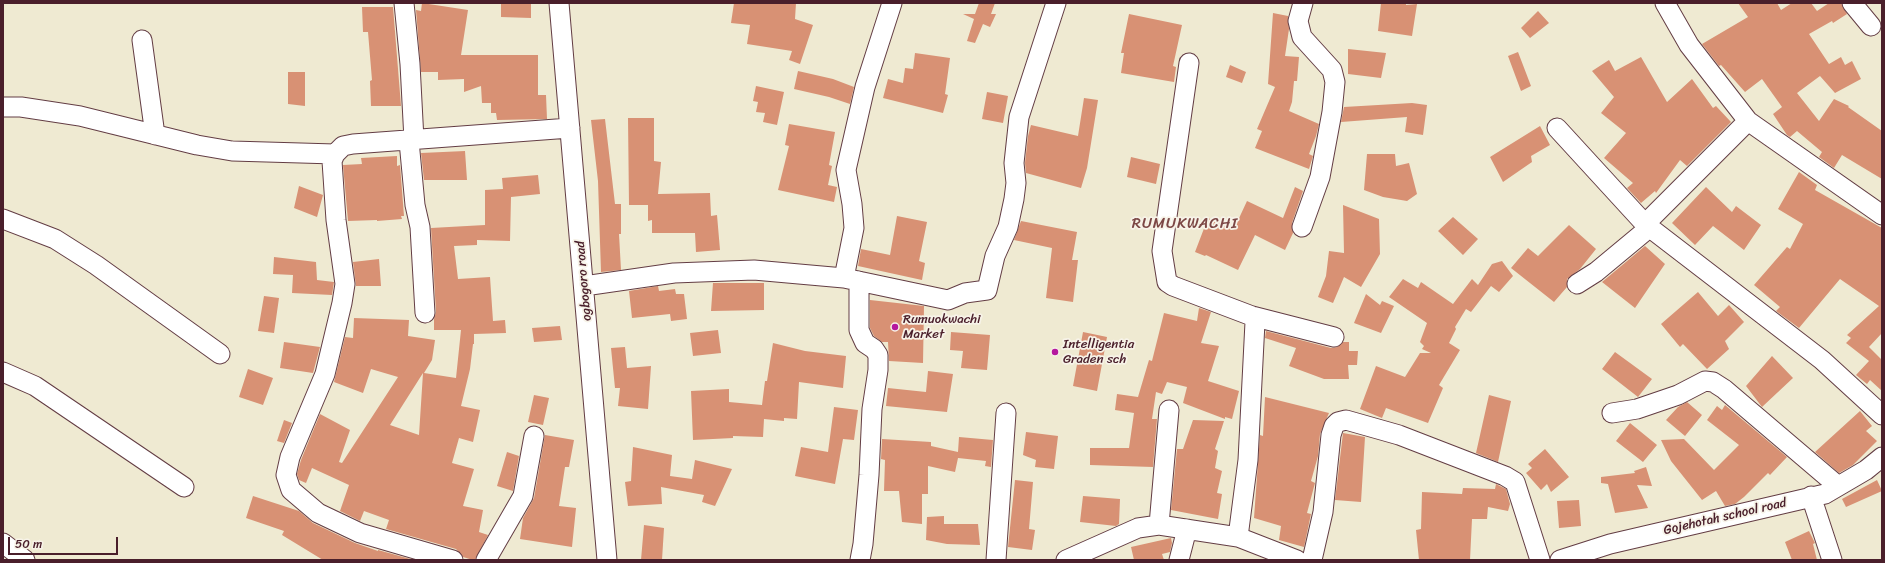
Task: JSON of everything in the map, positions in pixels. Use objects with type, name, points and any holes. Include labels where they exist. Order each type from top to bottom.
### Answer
[{"type":"street","points":[[404,3],[410,64],[414,205],[420,227],[425,313]]},
{"type":"street","name":"ogbogoro road","points":[[559,3],[607,560]]},
{"type":"street","points":[[860,560],[863,544],[869,475],[872,409],[878,370],[878,355],[874,349],[865,342],[859,330],[851,280],[854,228],[852,204],[846,170],[865,87],[892,3]]},
{"type":"street","points":[[584,286],[674,274],[754,270],[851,280],[948,300],[965,293],[984,291],[989,288],[995,256],[1008,227],[1014,199],[1016,183],[1014,163],[1019,117],[1056,3]]},
{"type":"street","points":[[1302,227],[1320,177],[1332,112],[1335,82],[1332,70],[1302,36],[1298,21],[1303,3]]},
{"type":"street","points":[[1664,3],[1689,46],[1748,121],[1882,215]]},
{"type":"street","points":[[1852,3],[1871,26]]},
{"type":"street","points":[[142,40],[154,134]]},
{"type":"street","points":[[1189,63],[1162,251],[1167,282],[1173,286],[1252,316],[1334,336]]},
{"type":"street","points":[[3,107],[80,116],[197,145],[232,150],[335,154]]},
{"type":"street","points":[[1577,284],[1596,272],[1647,226],[1748,121]]},
{"type":"street","points":[[453,560],[360,533],[318,513],[291,490],[286,475],[290,457],[325,374],[345,284],[336,220],[332,161],[335,154],[342,146],[353,144],[411,141],[570,128]]},
{"type":"street","points":[[1557,128],[1647,226],[1822,360],[1882,415]]},
{"type":"street","points":[[3,220],[55,239],[96,265],[220,354]]},
{"type":"street","points":[[1238,537],[1248,460],[1255,322],[1252,316]]},
{"type":"street","points":[[3,372],[35,386],[184,487]]},
{"type":"street","points":[[1612,413],[1637,410],[1678,395],[1705,381],[1713,382],[1724,389],[1838,486]]},
{"type":"street","points":[[1159,524],[1169,410]]},
{"type":"street","points":[[996,560],[1006,413]]},
{"type":"street","points":[[1312,560],[1323,512],[1331,435],[1334,426],[1338,422],[1346,420],[1399,435],[1505,476],[1515,482],[1540,560]]},
{"type":"street","points":[[486,560],[523,496],[534,436]]},
{"type":"street","name":"Gojehotah school road","points":[[1566,559],[1610,544],[1811,496],[1826,494],[1866,470],[1882,457]]},
{"type":"street","points":[[1811,496],[1832,560]]},
{"type":"street","points":[[1066,560],[1138,528],[1159,524],[1238,537],[1297,560]]},
{"type":"street","points":[[1179,560],[1187,529]]},
{"type":"street","points":[[3,543],[25,560]]},
{"type":"building","points":[[422,3],[468,10],[461,55],[538,55],[538,95],[546,95],[547,119],[497,120],[496,113],[491,113],[491,103],[482,103],[481,86],[464,92],[464,79],[438,80],[438,72],[421,72],[416,10],[421,11]]},
{"type":"building","points":[[501,3],[531,3],[531,18],[501,17]]},
{"type":"building","points":[[734,3],[796,3],[795,19],[813,25],[800,64],[789,60],[792,51],[747,44],[750,25],[731,23]]},
{"type":"building","points":[[979,3],[995,3],[991,14],[996,14],[990,27],[983,24],[975,43],[967,41],[974,19],[963,14],[975,14]]},
{"type":"building","points":[[1381,3],[1406,3],[1406,5],[1417,4],[1412,36],[1378,31]]},
{"type":"building","points":[[1738,3],[1777,3],[1781,10],[1792,3],[1811,3],[1817,11],[1829,3],[1841,3],[1847,14],[1833,23],[1832,21],[1809,34],[1829,64],[1841,57],[1845,65],[1852,61],[1861,79],[1835,93],[1820,76],[1797,93],[1819,121],[1834,99],[1849,106],[1848,107],[1882,131],[1882,179],[1842,155],[1834,168],[1819,157],[1822,152],[1797,131],[1790,137],[1787,135],[1773,114],[1782,107],[1762,79],[1745,92],[1721,65],[1719,66],[1702,44],[1748,17]]},
{"type":"building","points":[[362,7],[393,7],[401,106],[371,106],[370,81],[372,80],[368,32],[363,32]]},
{"type":"building","points":[[1538,11],[1549,23],[1530,38],[1521,28]]},
{"type":"building","points":[[1273,13],[1288,16],[1289,29],[1285,56],[1299,57],[1297,81],[1294,81],[1292,102],[1289,111],[1319,124],[1309,154],[1313,156],[1309,169],[1255,148],[1262,131],[1257,129],[1275,87],[1268,84]]},
{"type":"building","points":[[1129,14],[1182,25],[1173,66],[1176,67],[1174,82],[1121,73],[1124,53],[1121,53]]},
{"type":"building","points":[[1348,49],[1386,53],[1381,78],[1348,74]]},
{"type":"building","points":[[1518,52],[1531,86],[1521,91],[1508,56]]},
{"type":"building","points":[[915,53],[950,58],[945,94],[948,95],[943,113],[883,98],[888,79],[903,83],[905,68],[913,69]]},
{"type":"building","points":[[1641,57],[1667,102],[1692,79],[1713,108],[1716,106],[1731,122],[1687,166],[1680,160],[1656,193],[1655,191],[1641,203],[1627,188],[1633,183],[1604,158],[1626,133],[1601,113],[1614,97],[1592,71],[1609,60],[1615,71]]},
{"type":"building","points":[[1230,65],[1246,72],[1242,83],[1226,77]]},
{"type":"building","points":[[798,71],[833,79],[854,87],[850,104],[829,97],[794,89]]},
{"type":"building","points":[[288,72],[305,72],[305,106],[288,104]]},
{"type":"building","points":[[756,86],[784,92],[777,125],[763,122],[765,113],[756,112],[758,102],[753,101]]},
{"type":"building","points":[[987,92],[1008,96],[1003,123],[982,119]]},
{"type":"building","points":[[1084,98],[1098,100],[1087,168],[1081,188],[1026,173],[1025,163],[1028,136],[1031,125],[1078,136]]},
{"type":"building","points":[[1412,103],[1427,105],[1423,135],[1405,132],[1407,117],[1341,122],[1344,107]]},
{"type":"building","points":[[628,118],[654,118],[654,161],[661,162],[658,194],[710,193],[711,216],[717,215],[720,250],[696,252],[695,233],[652,233],[652,220],[648,221],[648,205],[629,205]]},
{"type":"building","points":[[605,119],[615,204],[621,204],[621,234],[619,234],[621,270],[601,272],[598,181],[591,120]]},
{"type":"building","points":[[789,124],[835,132],[829,165],[832,166],[828,185],[837,187],[834,202],[778,190],[789,146],[785,145]]},
{"type":"building","points":[[1540,126],[1550,145],[1531,156],[1532,162],[1503,182],[1490,157]]},
{"type":"building","points":[[465,151],[467,180],[424,180],[421,153]]},
{"type":"building","points":[[1367,154],[1395,154],[1396,166],[1409,163],[1417,194],[1407,201],[1383,197],[1364,190]]},
{"type":"building","points":[[397,156],[397,166],[400,165],[404,216],[401,216],[402,219],[348,221],[343,165],[362,164],[361,158]]},
{"type":"building","points":[[1131,157],[1160,164],[1156,184],[1127,177]]},
{"type":"building","points":[[1799,172],[1817,185],[1815,190],[1882,228],[1882,333],[1869,347],[1882,360],[1882,391],[1870,380],[1867,384],[1856,375],[1869,361],[1846,343],[1851,338],[1847,335],[1879,306],[1840,279],[1799,328],[1776,311],[1780,307],[1754,285],[1787,247],[1790,249],[1803,224],[1778,209]]},
{"type":"building","points":[[538,175],[540,194],[511,197],[510,241],[477,240],[477,245],[454,246],[458,279],[490,277],[493,321],[505,320],[506,333],[474,334],[470,369],[461,406],[480,410],[473,442],[459,438],[452,463],[474,469],[463,506],[483,510],[479,532],[488,535],[475,560],[473,560],[463,557],[456,549],[386,529],[389,520],[364,511],[360,521],[340,511],[349,485],[312,468],[306,483],[299,480],[297,474],[301,460],[320,414],[350,430],[339,462],[342,463],[398,377],[371,369],[363,393],[334,382],[345,337],[353,338],[354,318],[409,320],[408,336],[435,340],[432,360],[424,373],[456,378],[461,330],[434,330],[434,319],[436,312],[431,228],[485,225],[485,190],[503,189],[502,178]],"holes":[[[423,373],[419,435],[390,425]]]},
{"type":"building","points":[[299,186],[323,195],[317,217],[294,208]]},
{"type":"building","points":[[1295,187],[1303,191],[1292,223],[1293,233],[1285,250],[1255,235],[1238,270],[1206,255],[1205,256],[1195,252],[1208,218],[1234,229],[1247,201],[1283,218]]},
{"type":"building","points":[[1706,187],[1732,212],[1736,206],[1761,225],[1744,250],[1713,226],[1695,245],[1672,223]]},
{"type":"building","points":[[1343,205],[1379,219],[1380,254],[1361,287],[1344,277],[1333,303],[1318,297],[1326,276],[1329,251],[1344,253]]},
{"type":"building","points":[[897,216],[927,222],[919,261],[925,263],[922,280],[858,266],[861,249],[890,255]]},
{"type":"building","points":[[1453,217],[1478,239],[1463,255],[1438,231]]},
{"type":"building","points":[[1021,221],[1077,232],[1072,260],[1078,260],[1073,302],[1046,298],[1052,248],[1014,240]]},
{"type":"building","points":[[1569,225],[1596,249],[1580,269],[1567,279],[1567,287],[1554,302],[1511,268],[1528,248],[1538,256]]},
{"type":"building","points":[[1645,246],[1665,264],[1635,308],[1602,282]]},
{"type":"building","points":[[274,257],[316,262],[317,280],[334,282],[332,295],[292,293],[293,275],[273,274]]},
{"type":"building","points":[[379,259],[381,286],[356,286],[353,262]]},
{"type":"building","points":[[1502,261],[1513,276],[1499,292],[1491,286],[1471,312],[1466,309],[1455,327],[1456,329],[1449,343],[1460,350],[1439,385],[1443,388],[1428,423],[1386,408],[1382,418],[1360,409],[1376,366],[1405,377],[1420,353],[1431,353],[1422,349],[1424,346],[1420,342],[1427,323],[1389,297],[1403,279],[1418,288],[1421,282],[1453,304],[1472,279],[1478,285],[1492,264]]},
{"type":"building","points":[[713,283],[764,283],[764,310],[711,311]]},
{"type":"building","points":[[658,286],[659,291],[675,289],[676,294],[684,294],[687,319],[671,321],[670,314],[632,318],[629,291]]},
{"type":"building","points":[[1698,292],[1718,316],[1729,305],[1744,322],[1725,341],[1729,349],[1707,369],[1683,344],[1680,347],[1661,324]]},
{"type":"building","points":[[1366,294],[1380,305],[1382,301],[1394,306],[1381,333],[1354,323]]},
{"type":"building","points":[[264,296],[279,298],[274,333],[258,331]]},
{"type":"building","points":[[870,300],[924,306],[923,363],[889,361],[888,342],[882,342],[874,336],[870,328]]},
{"type":"building","points":[[1199,308],[1211,312],[1201,343],[1219,346],[1208,381],[1239,391],[1232,419],[1225,417],[1225,419],[1183,403],[1187,387],[1167,382],[1162,394],[1156,392],[1152,419],[1157,419],[1153,467],[1090,465],[1090,448],[1129,448],[1134,413],[1115,410],[1117,394],[1138,397],[1149,360],[1152,361],[1164,313],[1197,321]]},
{"type":"building","points":[[560,326],[562,340],[534,342],[532,328]]},
{"type":"building","points":[[718,330],[721,353],[693,356],[690,333]]},
{"type":"building","points":[[1266,331],[1331,348],[1337,347],[1343,342],[1349,342],[1349,351],[1358,351],[1357,365],[1348,365],[1349,379],[1324,379],[1289,366],[1296,348],[1265,338]]},
{"type":"building","points":[[951,332],[990,335],[987,370],[961,368],[963,351],[950,350]]},
{"type":"building","points":[[1083,332],[1107,337],[1097,391],[1073,386]]},
{"type":"building","points":[[284,342],[320,347],[313,373],[280,368]]},
{"type":"building","points":[[773,343],[805,351],[846,356],[843,388],[799,382],[797,419],[784,418],[784,421],[764,419],[763,437],[733,436],[733,438],[693,440],[691,391],[729,389],[729,402],[762,405],[765,381],[767,381]]},
{"type":"building","points":[[625,347],[627,368],[651,366],[648,409],[618,406],[620,388],[615,388],[611,348]]},
{"type":"building","points":[[1615,352],[1652,379],[1638,397],[1602,369]]},
{"type":"building","points":[[1772,356],[1793,378],[1762,407],[1746,386]]},
{"type":"building","points":[[248,369],[273,378],[263,405],[239,397]]},
{"type":"building","points":[[928,371],[953,374],[947,412],[886,406],[888,388],[926,392]]},
{"type":"building","points":[[534,395],[549,398],[543,425],[528,422]]},
{"type":"building","points":[[1489,395],[1511,401],[1498,462],[1476,453]]},
{"type":"building","points":[[1265,397],[1329,413],[1320,434],[1318,456],[1311,481],[1315,483],[1307,513],[1311,514],[1304,547],[1279,540],[1281,526],[1254,518],[1260,435],[1263,436]]},
{"type":"building","points":[[1687,402],[1702,415],[1685,436],[1666,420],[1678,407]]},
{"type":"building","points":[[1725,405],[1787,457],[1770,475],[1768,473],[1744,497],[1735,504],[1725,506],[1716,491],[1702,500],[1671,461],[1661,440],[1684,439],[1714,470],[1739,445],[1707,420],[1717,406],[1722,410]]},
{"type":"building","points":[[834,407],[858,410],[854,440],[843,439],[835,484],[795,476],[801,447],[828,452]]},
{"type":"building","points":[[1860,411],[1872,426],[1866,431],[1877,441],[1853,465],[1839,473],[1815,452]]},
{"type":"building","points":[[284,420],[292,423],[284,443],[277,441]]},
{"type":"building","points":[[1193,420],[1224,421],[1215,449],[1218,451],[1215,468],[1222,471],[1217,493],[1222,494],[1218,519],[1171,510],[1177,449],[1183,449]]},
{"type":"building","points":[[1630,423],[1657,445],[1643,462],[1616,441]]},
{"type":"building","points":[[1026,432],[1058,436],[1054,469],[1035,467],[1036,460],[1023,455]]},
{"type":"building","points":[[1343,433],[1365,437],[1361,502],[1335,500]]},
{"type":"building","points":[[545,435],[574,440],[569,467],[565,467],[559,506],[576,508],[572,547],[520,539],[523,518],[534,498]]},
{"type":"building","points":[[959,437],[993,440],[991,467],[985,466],[986,461],[958,458],[955,472],[928,466],[928,494],[922,494],[922,524],[902,522],[899,491],[884,491],[885,460],[881,459],[882,439],[931,442],[931,446],[958,452]]},
{"type":"building","points":[[633,447],[672,455],[670,476],[692,479],[695,460],[732,469],[715,506],[702,502],[704,495],[661,487],[662,504],[628,506],[625,482],[631,481]]},
{"type":"building","points":[[1545,449],[1569,477],[1551,492],[1547,484],[1541,490],[1526,473],[1532,468],[1528,464]]},
{"type":"building","points":[[507,452],[519,456],[513,491],[497,486]]},
{"type":"building","points":[[1646,467],[1652,486],[1637,485],[1648,508],[1615,513],[1608,484],[1601,483],[1601,477],[1635,473],[1634,471]]},
{"type":"building","points":[[1015,480],[1033,482],[1029,529],[1035,530],[1032,550],[1008,547]]},
{"type":"building","points":[[1877,480],[1882,491],[1846,507],[1842,499]]},
{"type":"building","points":[[1496,484],[1506,489],[1510,504],[1508,511],[1488,507],[1487,519],[1472,519],[1470,560],[1419,560],[1416,530],[1421,529],[1422,492],[1462,494],[1463,488],[1495,489]]},
{"type":"building","points":[[253,496],[299,511],[313,523],[355,543],[378,551],[414,560],[323,560],[282,535],[284,531],[246,518]]},
{"type":"building","points":[[1083,496],[1120,499],[1119,524],[1116,526],[1080,522]]},
{"type":"building","points":[[1579,500],[1581,526],[1559,528],[1557,501]]},
{"type":"building","points":[[944,516],[944,524],[978,524],[980,545],[947,544],[926,540],[927,517]]},
{"type":"building","points":[[644,525],[664,528],[662,560],[641,560]]},
{"type":"building","points":[[1809,531],[1815,543],[1813,544],[1817,560],[1792,560],[1785,542]]},
{"type":"building","points":[[1171,538],[1172,543],[1170,552],[1162,554],[1164,560],[1134,560],[1131,547]]},
{"type":"place","name":"Rumuokwachi Market","points":[[895,327]]},
{"type":"place","name":"Intelligentia Graden sch","points":[[1055,352]]},
{"type":"district","name":"RUMUKWACHI","points":[[1185,224]]}]
